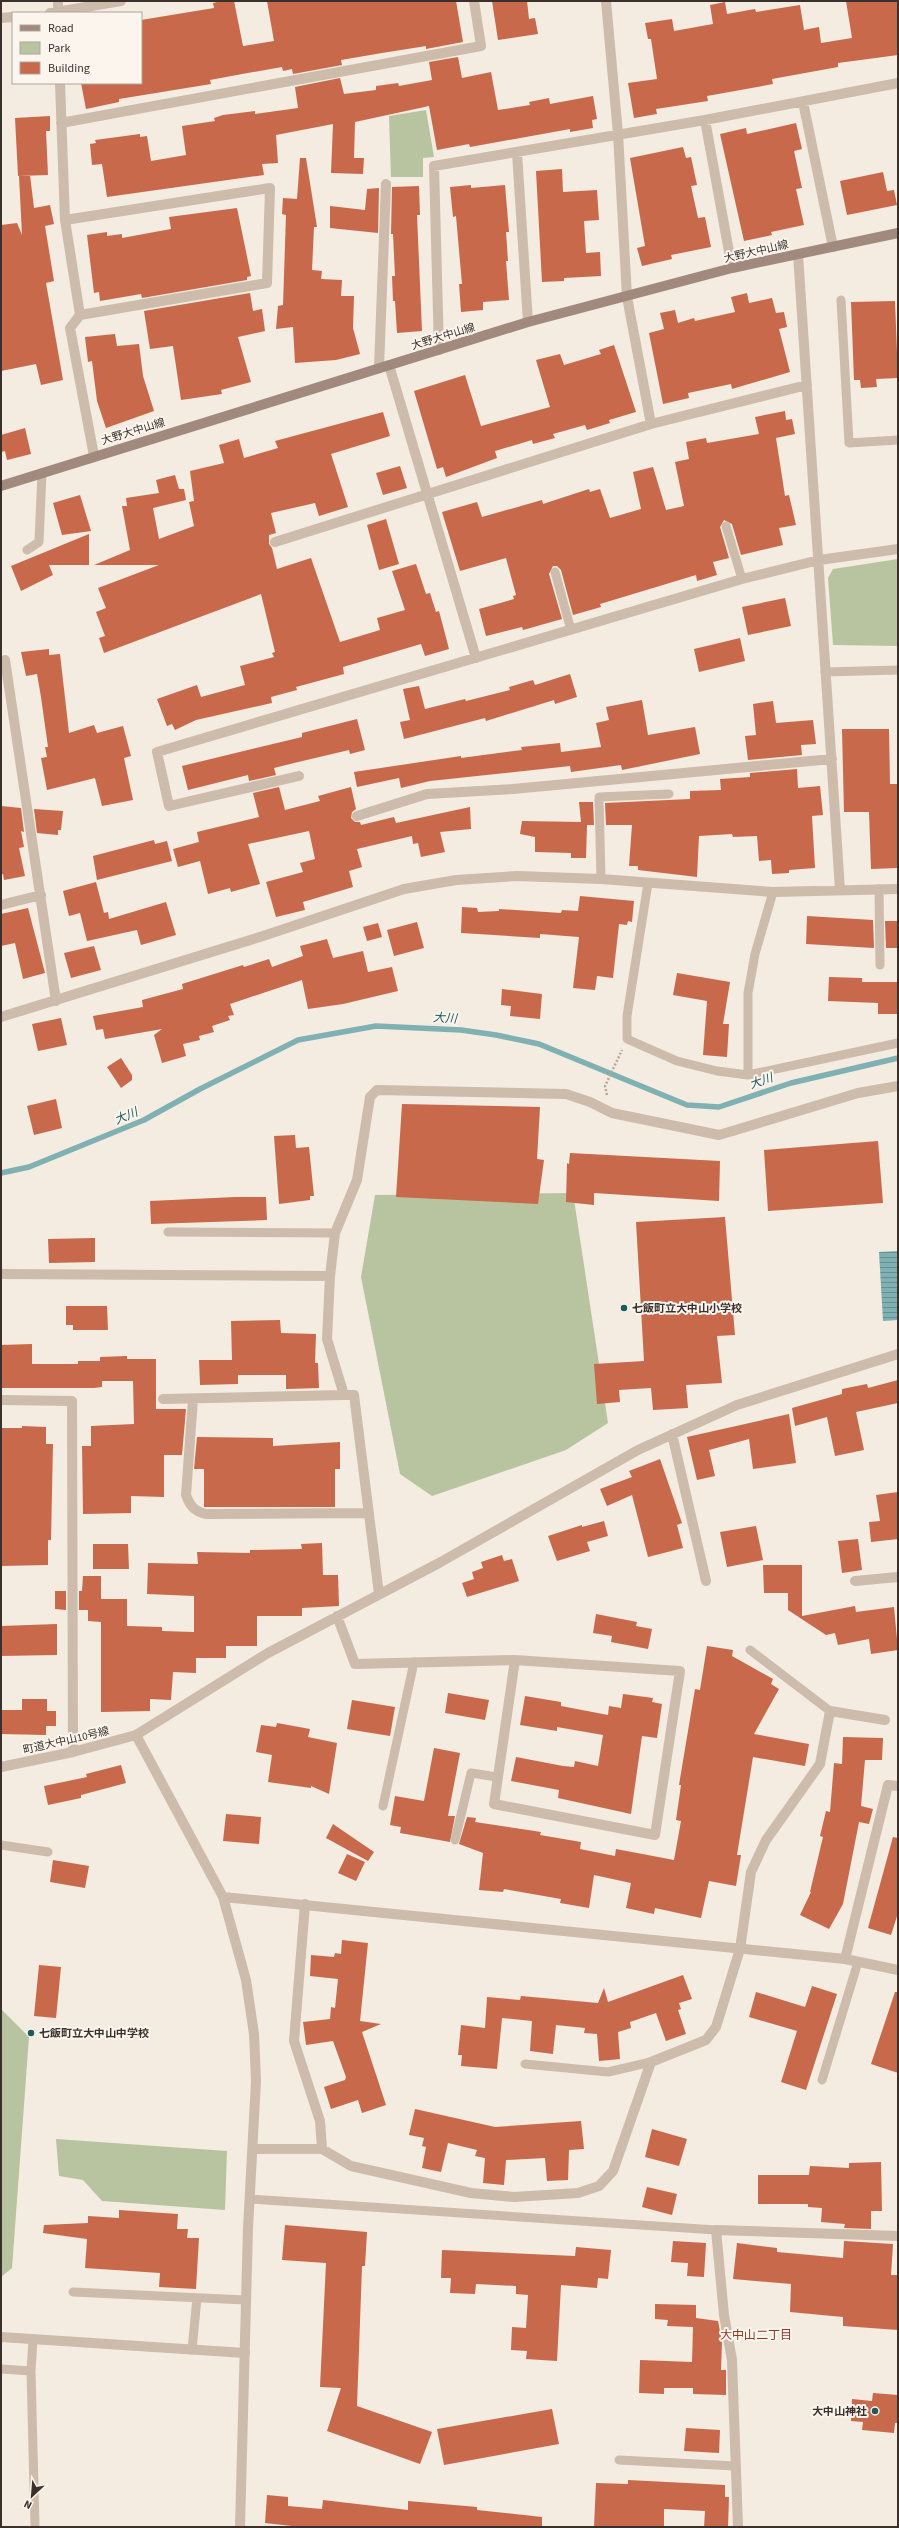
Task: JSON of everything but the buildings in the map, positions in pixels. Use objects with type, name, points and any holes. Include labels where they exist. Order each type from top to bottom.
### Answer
[{"type":"main road","name":"大野大中山線","points":[[1,486],[528,322],[732,268],[898,233]]},
{"type":"street","points":[[55,12],[58,1]]},
{"type":"street","points":[[60,12],[121,1]]},
{"type":"street","points":[[61,123],[481,46],[474,1]]},
{"type":"street","points":[[606,1],[618,134],[627,297],[651,424]]},
{"type":"street","points":[[1,18],[12,17]]},
{"type":"street","points":[[439,350],[434,166],[705,120],[898,83]]},
{"type":"street","points":[[60,84],[66,220],[80,315]]},
{"type":"street","points":[[804,102],[833,247]]},
{"type":"street","points":[[705,120],[732,268]]},
{"type":"street","points":[[517,153],[528,322]]},
{"type":"street","points":[[379,368],[386,184]]},
{"type":"street","points":[[66,220],[270,188],[267,283],[80,315],[70,328],[94,456]]},
{"type":"street","points":[[798,254],[840,890]]},
{"type":"street","points":[[389,365],[476,658]]},
{"type":"street","points":[[276,542],[651,424],[807,385]]},
{"type":"street","points":[[299,776],[169,806],[157,752],[742,579],[819,560],[898,549]]},
{"type":"street","points":[[6,660],[56,1002]]},
{"type":"street","points":[[357,816],[427,794],[514,789],[832,759]]},
{"type":"street","points":[[1,1016],[56,1002],[264,936],[404,889],[456,880],[516,876],[601,879],[773,892],[898,889]]},
{"type":"street","points":[[1,905],[41,895]]},
{"type":"street","points":[[344,1395],[327,1339],[330,1276],[335,1233],[357,1180],[370,1097],[377,1090],[566,1094],[590,1102],[612,1113],[719,1135],[858,1093],[898,1086]]},
{"type":"street","points":[[1,1274],[330,1276]]},
{"type":"street","name":"町道大中山10号線","points":[[1,1767],[73,1752],[136,1735],[268,1654],[439,1563],[638,1450],[737,1405],[898,1354]]},
{"type":"street","points":[[163,1399],[354,1395],[379,1594]]},
{"type":"street","points":[[193,1399],[186,1495],[191,1507],[198,1513],[369,1513]]},
{"type":"street","points":[[1,1400],[72,1401],[73,1752]]},
{"type":"street","points":[[672,1434],[706,1581]]},
{"type":"street","points":[[855,1581],[898,1577]]},
{"type":"street","points":[[337,1616],[355,1664],[515,1660],[680,1671],[654,1835],[494,1804],[515,1660]]},
{"type":"street","points":[[253,2149],[322,2150],[351,2166],[471,2193],[514,2197],[578,2192],[599,2186],[613,2171],[651,2062],[706,2040],[716,2027],[740,1949],[751,1872],[770,1834],[820,1764],[830,1711],[885,1720]]},
{"type":"street","points":[[136,1735],[223,1897],[246,1980],[254,2034],[256,2081],[246,2300],[240,2527]]},
{"type":"street","points":[[845,1959],[888,1785],[898,1786]]},
{"type":"street","points":[[223,1897],[845,1959],[898,1970]]},
{"type":"street","points":[[305,1904],[294,2041],[320,2121],[322,2150]]},
{"type":"street","points":[[738,2527],[732,2360],[724,2315],[716,2230],[898,2236]]},
{"type":"street","points":[[1,2338],[245,2353]]},
{"type":"lane","points":[[841,300],[849,443],[898,440]]},
{"type":"lane","points":[[27,550],[39,542],[42,473]]},
{"type":"lane","points":[[726,526],[742,579]]},
{"type":"lane","points":[[555,572],[571,630]]},
{"type":"lane","points":[[826,672],[898,670]]},
{"type":"lane","points":[[601,879],[599,796],[669,794]]},
{"type":"lane","points":[[648,883],[627,1016],[627,1039],[677,1061],[717,1071],[748,1075],[898,1043]]},
{"type":"lane","points":[[879,889],[880,965]]},
{"type":"lane","points":[[748,1075],[748,993],[755,954],[773,892]]},
{"type":"lane","points":[[168,1232],[335,1233]]},
{"type":"lane","points":[[750,1650],[830,1711]]},
{"type":"lane","points":[[383,1806],[414,1662]]},
{"type":"lane","points":[[455,1840],[471,1773],[497,1776]]},
{"type":"lane","points":[[1,1845],[48,1852]]},
{"type":"lane","points":[[822,2080],[858,1962]]},
{"type":"lane","points":[[525,2064],[608,2072],[651,2062]]},
{"type":"lane","points":[[250,2199],[716,2230]]},
{"type":"lane","points":[[73,2292],[246,2300]]},
{"type":"lane","points":[[192,2350],[197,2298]]},
{"type":"lane","points":[[34,2340],[31,2371],[36,2527]]},
{"type":"lane","points":[[1,2369],[31,2371]]},
{"type":"lane","points":[[619,2460],[736,2466]]},
{"type":"path","points":[[605,1086],[619,1056]]},
{"type":"green space","points":[[426,110],[434,157],[423,158],[423,177],[391,177],[389,116]]},
{"type":"green space","points":[[898,559],[898,646],[833,645],[828,578],[833,569]]},
{"type":"green space","points":[[573,1193],[608,1423],[566,1450],[432,1496],[400,1474],[361,1277],[375,1195]]},
{"type":"green space","points":[[1,2009],[29,2037],[12,2268],[1,2277]]},
{"type":"green space","points":[[56,2139],[227,2151],[225,2210],[102,2201],[83,2180],[59,2176]]},
{"type":"water","points":[[898,1251],[898,1320],[883,1321],[879,1252]]},
{"type":"waterway","name":"大川","points":[[1,1173],[29,1167],[144,1120],[200,1089],[298,1040],[376,1026],[461,1030],[496,1035],[539,1044],[687,1105],[719,1107],[791,1083],[898,1058]]},
{"type":"place","name":"七飯町立大中山小学校","points":[[624,1308]]},
{"type":"place","name":"七飯町立大中山中学校","points":[[31,2033]]},
{"type":"place","name":"大中山神社","points":[[875,2411]]},
{"type":"district","name":"大中山二丁目","points":[[756,2335]]}]
